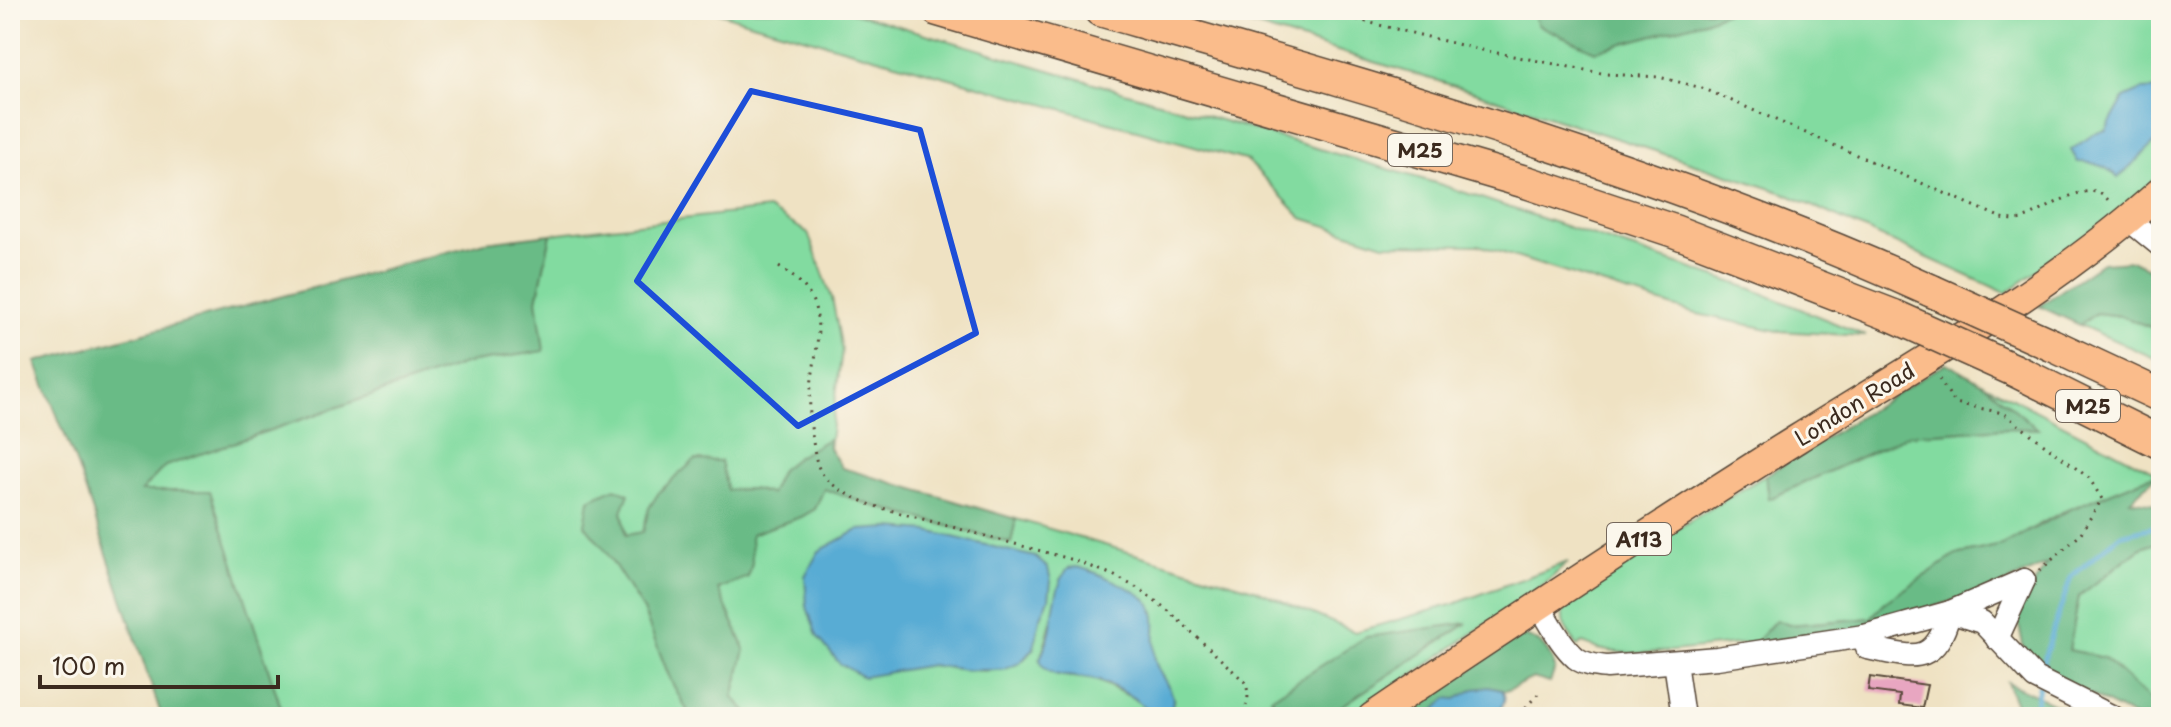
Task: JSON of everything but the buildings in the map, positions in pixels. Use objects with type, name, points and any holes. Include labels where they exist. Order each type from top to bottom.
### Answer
[{"type":"highway","name":"M25","points":[[938,10],[1361,132],[1674,231],[1894,316],[2014,370],[2161,443]]},
{"type":"highway","name":"M25","points":[[1100,10],[1407,100],[1626,170],[1793,231],[2161,396]]},
{"type":"main road","name":"London Road","points":[[1372,717],[1715,490],[2032,291],[2124,223],[2161,191]]},
{"type":"street","points":[[2124,223],[2161,246]]},
{"type":"street","points":[[1539,605],[1555,632],[1577,659],[1607,667],[1675,662],[1864,636],[1950,612],[2024,580]]},
{"type":"street","points":[[1997,639],[2024,580]]},
{"type":"street","points":[[1864,636],[1867,648],[1923,654],[1935,647],[1950,612]]},
{"type":"street","points":[[1950,612],[1982,622],[2035,678],[2113,717]]},
{"type":"street","points":[[1675,662],[1683,717]]},
{"type":"path","points":[[1318,10],[1477,49],[1606,74],[1659,77],[1702,88],[2002,218],[2019,220],[2083,191],[2096,191],[2109,199],[2124,223]]},
{"type":"path","points":[[779,267],[799,281],[810,294],[817,317],[817,346],[810,398],[811,430],[818,466],[825,478],[871,505],[1074,560],[1141,590],[1170,612],[1244,681],[1248,697],[1240,717]]},
{"type":"path","points":[[1925,359],[1955,403],[2003,413],[2089,478],[2102,499],[2079,536],[2043,569],[2024,580]]},
{"type":"path","points":[[1523,715],[1525,708],[1540,692]]},
{"type":"highlighted area","points":[[751,91],[920,130],[976,333],[798,426],[637,281]]},
{"type":"green space","points":[[711,10],[844,10],[1439,184],[1752,289],[1866,336],[1778,331],[1693,313],[1478,245],[1384,244],[1302,218],[1248,161]]},
{"type":"green space","points":[[1201,10],[2161,10],[2161,172],[2130,205],[2006,293],[1784,193],[1468,90]]},
{"type":"green space","points":[[1531,10],[1731,10],[1705,21],[1595,51],[1538,25]]},
{"type":"green space","points":[[768,209],[808,233],[832,298],[842,350],[829,448],[827,440],[796,458],[781,470],[771,494],[752,489],[727,490],[649,509],[643,532],[626,536],[622,511],[585,525],[605,550],[643,610],[671,681],[691,717],[284,717],[210,492],[140,492],[165,466],[467,363],[543,351],[537,300],[551,234]]},
{"type":"green space","points":[[551,234],[537,300],[544,351],[467,363],[165,466],[141,491],[210,491],[284,717],[162,717],[78,468],[36,362],[485,242]]},
{"type":"green space","points":[[2133,261],[2161,274],[2161,331],[2121,316],[2096,313],[2080,325],[2039,306],[2102,263]]},
{"type":"green space","points":[[2096,313],[2121,316],[2161,331],[2161,361],[2080,325]]},
{"type":"green space","points":[[1946,363],[1983,383],[2038,429],[2004,428],[1908,435],[1769,499],[1766,475]]},
{"type":"green space","points":[[1983,383],[2158,474],[2062,512],[2002,545],[1956,555],[1884,603],[1871,618],[1789,625],[1776,620],[1755,643],[1666,652],[1621,652],[1583,643],[1578,646],[1568,633],[1563,616],[1569,594],[1766,475],[1769,499],[1908,435],[2004,428],[2037,429]]},
{"type":"green space","points":[[828,439],[829,448],[842,468],[1016,519],[1011,543],[824,489],[815,509],[751,534],[752,563],[748,577],[718,589],[745,649],[733,697],[752,717],[691,717],[671,681],[643,610],[605,550],[585,525],[589,500],[615,488],[629,494],[622,511],[626,535],[643,532],[649,508],[660,491],[695,460],[721,461],[727,490],[752,489],[770,494],[781,470]]},
{"type":"green space","points":[[2161,472],[2130,500],[2161,505],[2161,541],[2139,549],[2079,596],[2069,650],[2104,658],[2161,710],[2161,717],[2134,717],[2027,663],[2016,612],[2047,564],[2000,586],[1862,629],[1755,643],[1776,620],[1789,625],[1871,618],[1884,603],[1956,555],[2002,545],[2071,509]]},
{"type":"green space","points":[[824,488],[871,505],[1011,543],[1016,519],[1254,589],[1355,632],[1454,604],[1568,562],[1547,582],[1351,717],[1325,717],[1465,625],[1271,698],[1287,717],[1163,717],[1174,699],[1157,667],[1153,638],[1124,586],[1090,570],[1062,576],[1040,659],[1059,675],[1096,680],[1135,699],[1159,717],[752,717],[733,697],[745,649],[718,589],[748,577],[752,563],[750,534],[801,517],[815,509]],"holes":[[[928,531],[963,540],[1049,599],[1033,648],[1013,666],[986,671],[931,665]]]},
{"type":"green space","points":[[2161,541],[2161,710],[2104,658],[2069,650],[2079,596],[2139,549]]},
{"type":"green space","points":[[1467,623],[1325,717],[1287,717],[1271,698],[1366,637]]},
{"type":"green space","points":[[1521,635],[1539,643],[1550,656],[1555,668],[1550,683],[1533,678],[1506,691],[1495,688],[1476,690],[1459,698],[1435,717],[1401,717]]},
{"type":"green space","points":[[2007,682],[2082,717],[2021,717]]},
{"type":"water","points":[[2161,89],[2161,137],[2118,178],[2100,166],[2078,162],[2071,150],[2094,134],[2106,130],[2124,98],[2142,90]]},
{"type":"water","points":[[890,528],[928,531],[1035,557],[1048,568],[1051,581],[1049,599],[1040,619],[1034,648],[1020,663],[1003,670],[965,670],[931,665],[863,677],[839,663],[817,636],[807,607],[805,576],[819,551],[858,530]]},
{"type":"water","points":[[1076,567],[1125,586],[1143,596],[1152,607],[1155,660],[1173,700],[1167,715],[1154,714],[1135,699],[1105,683],[1055,674],[1043,666],[1040,659],[1049,634],[1058,589],[1068,568]]},
{"type":"water","points":[[1488,687],[1502,690],[1505,698],[1494,717],[1434,716],[1436,709],[1447,698],[1456,699],[1474,689]]},
{"type":"waterway","points":[[2042,673],[2071,577],[2120,535],[2154,527],[2161,515]]},
{"type":"waterway","points":[[2033,717],[2039,687]]}]
